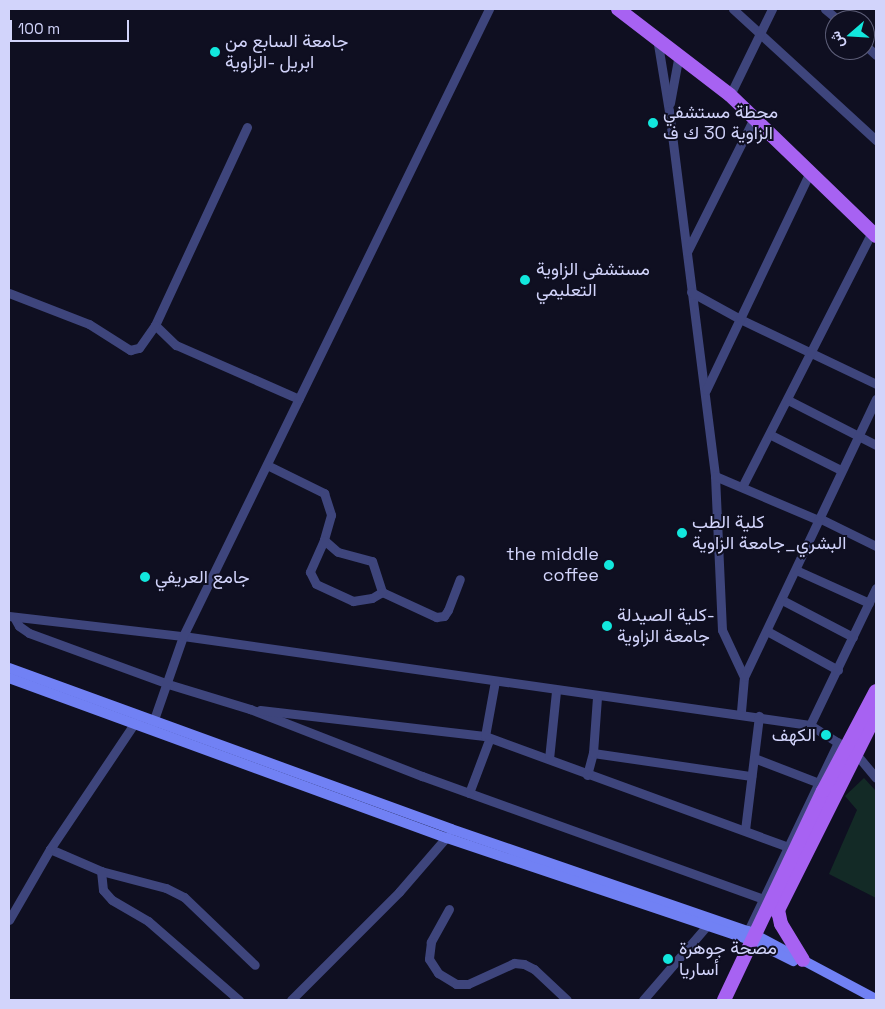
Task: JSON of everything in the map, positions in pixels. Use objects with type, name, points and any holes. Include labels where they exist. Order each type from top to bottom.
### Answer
[{"type":"main road","points":[[618,9],[657,37],[730,95],[875,234]]},
{"type":"main road","points":[[9,668],[138,719]]},
{"type":"main road","points":[[9,678],[153,724],[449,834],[757,938],[876,999]]},
{"type":"main road","points":[[724,1000],[757,938],[876,691]]},
{"type":"main road","points":[[734,1000],[757,938],[778,910],[847,748],[876,714]]},
{"type":"main road","points":[[778,910],[781,924],[803,960]]},
{"type":"main road","points":[[757,938],[865,1000]]},
{"type":"street","points":[[153,724],[183,636],[489,9]]},
{"type":"street","points":[[733,9],[760,37],[876,140]]},
{"type":"street","points":[[730,95],[760,37],[772,9]]},
{"type":"street","points":[[657,37],[669,111],[715,476],[722,630],[744,677]]},
{"type":"street","points":[[669,111],[679,54]]},
{"type":"street","points":[[687,252],[754,118]]},
{"type":"street","points":[[9,292],[89,324],[130,350],[140,348],[155,325],[247,127]]},
{"type":"street","points":[[705,392],[810,172]]},
{"type":"street","points":[[743,486],[772,434],[811,352],[875,234]]},
{"type":"street","points":[[691,292],[740,319],[876,384]]},
{"type":"street","points":[[155,325],[176,345],[299,399]]},
{"type":"street","points":[[741,713],[744,677],[876,399]]},
{"type":"street","points":[[788,400],[876,445]]},
{"type":"street","points":[[772,434],[841,470]]},
{"type":"street","points":[[267,464],[324,493],[331,515],[324,540],[310,572],[316,584],[353,601],[382,592],[436,617],[444,616],[448,610],[460,579]]},
{"type":"street","points":[[715,476],[819,519],[876,546]]},
{"type":"street","points":[[324,540],[338,552],[372,562],[382,592]]},
{"type":"street","points":[[796,570],[870,603]]},
{"type":"street","points":[[810,725],[876,588]]},
{"type":"street","points":[[782,600],[853,638]]},
{"type":"street","points":[[11,616],[183,636],[598,697],[741,713],[810,725],[847,748],[876,778]]},
{"type":"street","points":[[11,616],[19,626],[29,633],[168,684],[250,709],[469,793],[763,899]]},
{"type":"street","points":[[767,631],[838,670]]},
{"type":"street","points":[[469,793],[487,738],[494,681]]},
{"type":"street","points":[[549,759],[556,691]]},
{"type":"street","points":[[587,775],[594,753],[598,697]]},
{"type":"street","points":[[250,709],[487,738],[788,847]]},
{"type":"street","points":[[745,830],[759,716]]},
{"type":"street","points":[[9,920],[50,849],[138,719]]},
{"type":"street","points":[[757,938],[763,899],[819,783],[847,748]]},
{"type":"street","points":[[594,753],[751,776]]},
{"type":"street","points":[[754,758],[819,783]]},
{"type":"street","points":[[291,1000],[325,964],[350,944],[449,834]]},
{"type":"street","points":[[50,849],[101,871],[166,888],[184,897],[256,965]]},
{"type":"street","points":[[101,871],[103,890],[112,900],[148,921],[239,1000]]},
{"type":"street","points":[[449,909],[431,942],[429,959],[438,973],[456,984],[468,984],[514,962],[524,964],[534,969],[567,1000]]},
{"type":"street","points":[[643,1000],[709,922]]},
{"type":"green space","points":[[864,778],[876,791],[876,898],[829,874],[857,810],[845,796]]},
{"type":"place","name":"جامعة السابع من ابريل -الزاوية","points":[[215,52]]},
{"type":"place","name":"محطة مستشفي الزاوية 30 ك ف","points":[[653,123]]},
{"type":"place","name":"مستشفى الزاوية التعليمي","points":[[525,280]]},
{"type":"place","name":"كلية الطب البشري_جامعة الزاوية","points":[[682,533]]},
{"type":"place","name":"the middle coffee","points":[[609,565]]},
{"type":"place","name":"جامع العريفي","points":[[145,577]]},
{"type":"place","name":"كلية الصيدلة- جامعة الزاوية","points":[[607,626]]},
{"type":"place","name":"الكهف","points":[[826,735]]},
{"type":"place","name":"مصحة جوهرة أساريا","points":[[668,959]]}]
